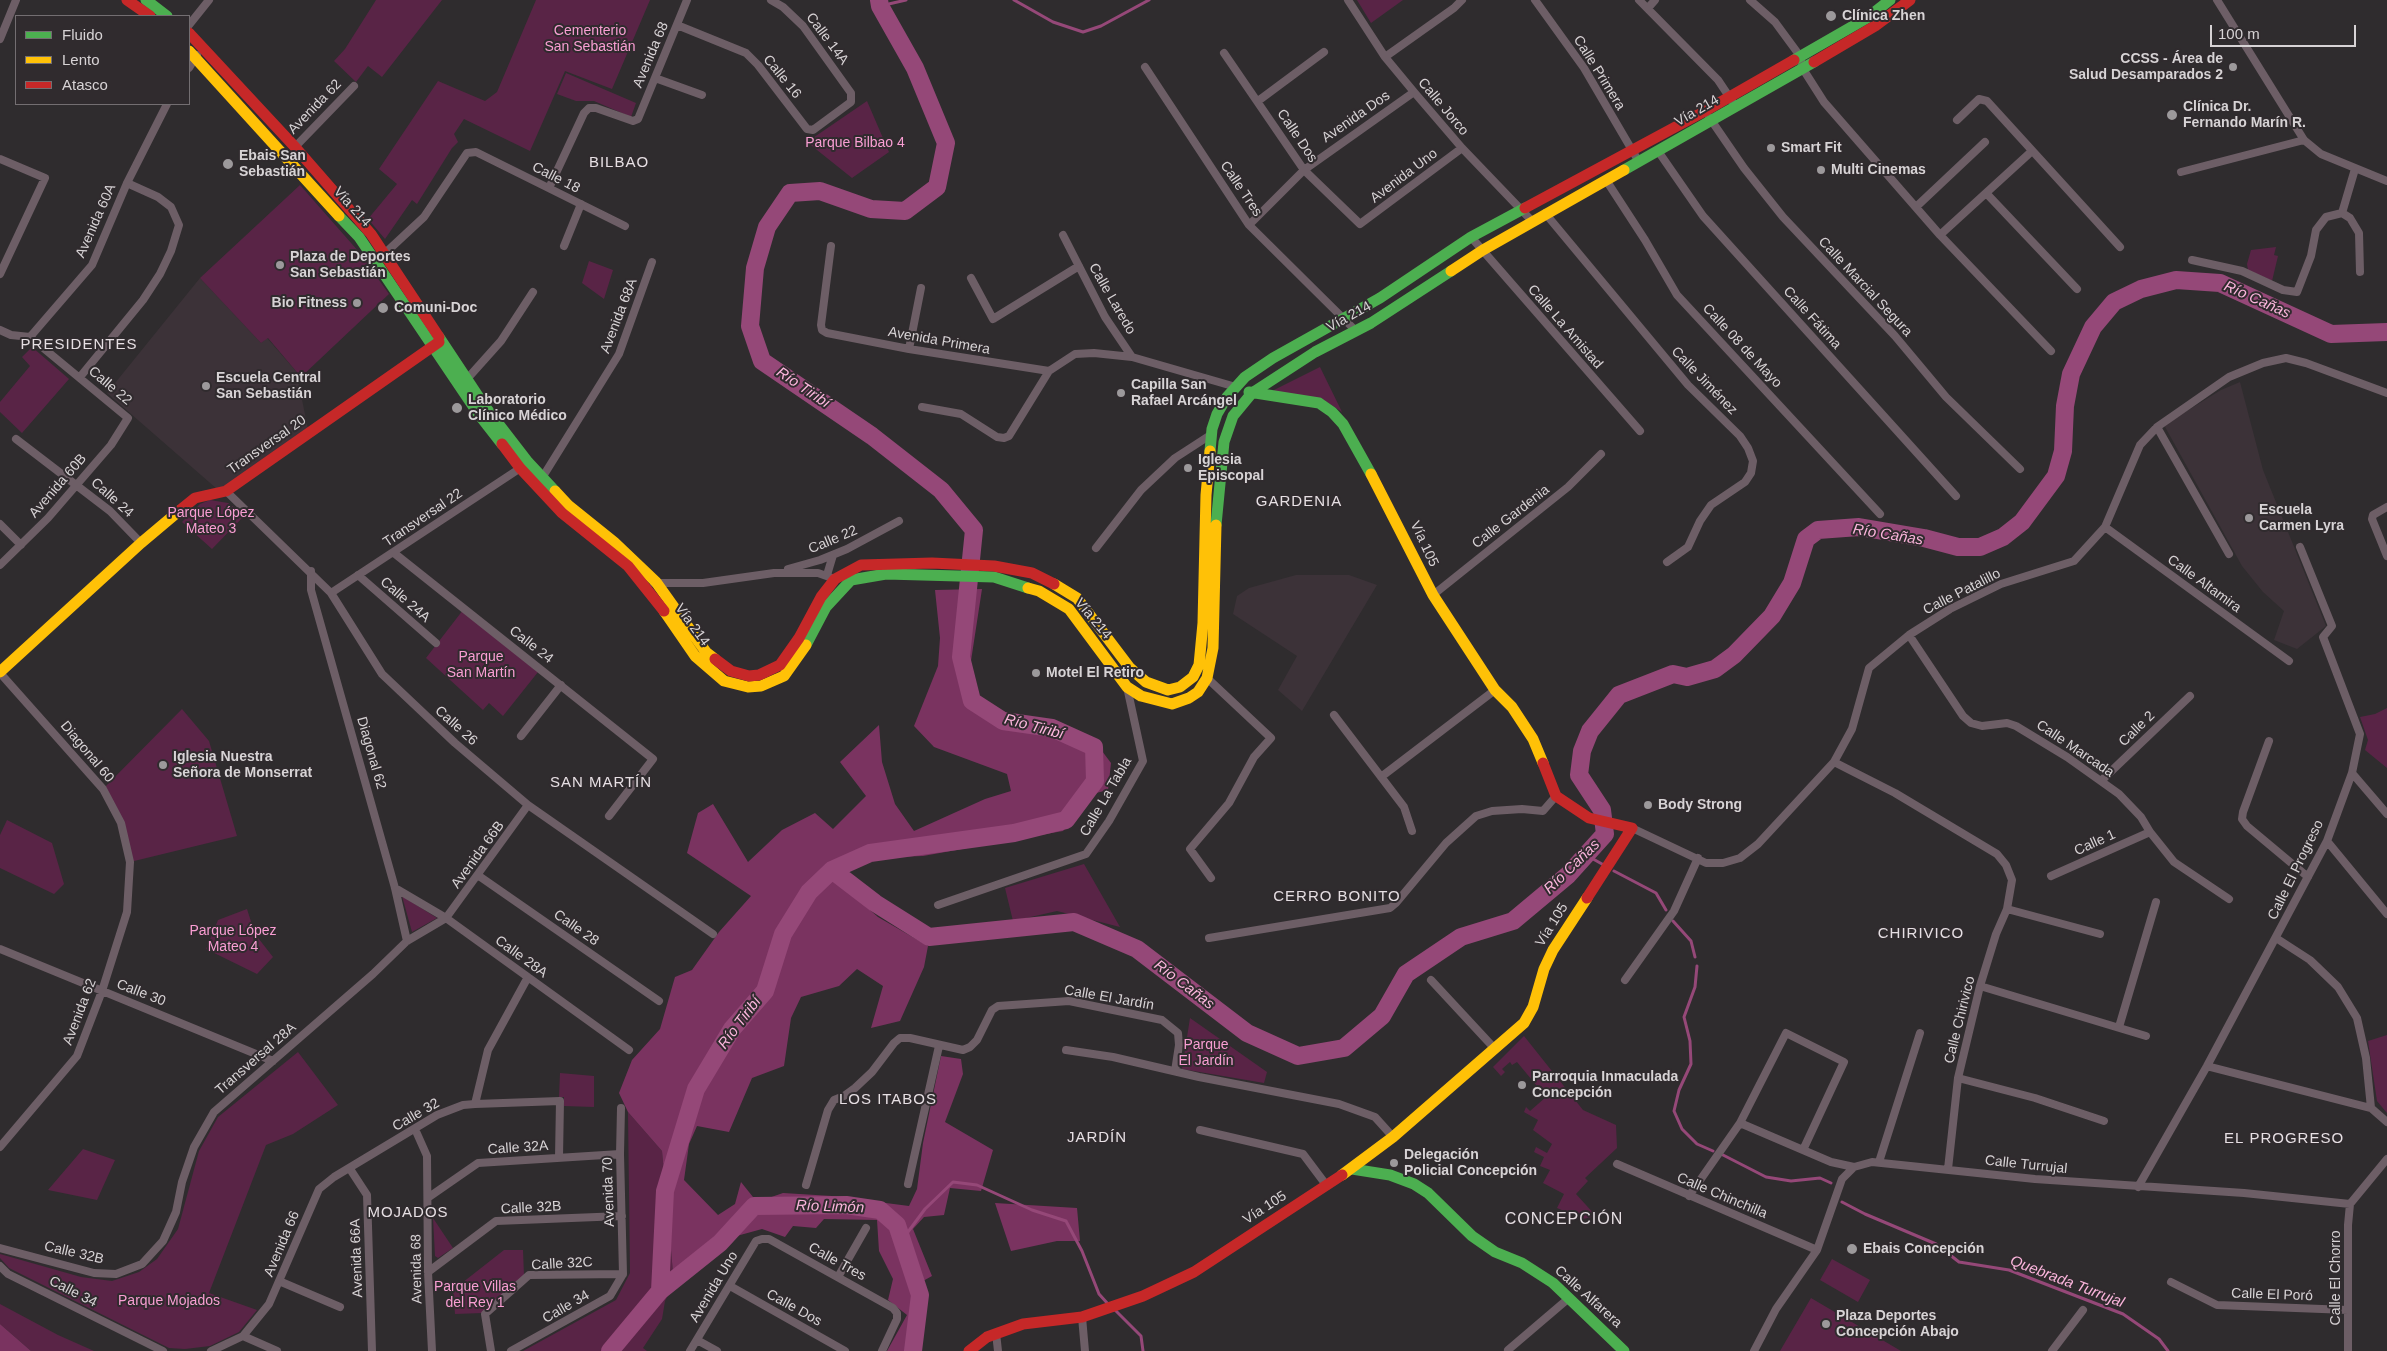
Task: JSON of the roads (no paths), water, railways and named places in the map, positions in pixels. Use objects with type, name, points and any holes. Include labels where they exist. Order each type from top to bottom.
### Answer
[{"type":"main road","points":[[127,0],[149,15]]},
{"type":"main road","points":[[146,0],[166,15]]},
{"type":"main road","name":"Vía 214","points":[[994,571],[1039,591],[1069,609],[1127,687],[1141,696],[1172,704],[1189,698],[1198,692],[1207,678],[1213,648],[1215,532],[1224,442],[1233,416],[1252,393],[1315,352],[1356,331],[1483,250],[1606,180],[1635,157],[1658,151],[1709,115],[1729,96],[1867,18],[1890,0]]},
{"type":"main road","name":"Vía 214","points":[[438,344],[467,379],[524,465],[542,478],[568,505],[614,542],[706,652],[730,671],[749,676],[759,675],[780,665],[799,638],[831,577],[861,565],[932,568],[1032,573],[1077,598],[1130,668],[1146,682],[1168,690],[1180,687],[1193,677],[1196,671],[1201,648],[1206,495],[1212,434],[1217,414],[1245,377],[1272,358],[1380,298],[1471,237],[1520,209],[1635,157],[1709,115],[1736,107],[1875,26],[1910,0]]},
{"type":"main road","name":"Vía 214","points":[[190,34],[295,146],[380,257],[438,344],[477,412],[562,512],[651,585],[695,656],[724,681],[748,687],[761,686],[784,676],[801,654],[826,607],[851,580],[932,568]]},
{"type":"main road","name":"Vía 214","points":[[192,54],[358,237],[380,257]]},
{"type":"main road","name":"Transversal 20","points":[[0,672],[141,543],[195,498],[210,493],[226,491],[438,344]]},
{"type":"main road","name":"Vía 105","points":[[1236,387],[1252,393],[1319,404],[1338,418],[1383,494],[1433,595],[1495,690],[1512,707],[1533,739],[1556,796]]},
{"type":"main road","points":[[1556,796],[1589,818],[1632,828]]},
{"type":"main road","name":"Vía 105","points":[[969,1351],[986,1337],[996,1333],[1023,1324],[1082,1317],[1106,1310],[1143,1296],[1194,1272],[1352,1169],[1495,1049],[1527,1018],[1533,1007],[1544,969],[1552,950],[1632,828]]},
{"type":"main road","name":"Calle Alfarera","points":[[1352,1169],[1390,1175],[1414,1184],[1443,1206],[1472,1236],[1495,1252],[1522,1263],[1553,1283],[1624,1351]]},
{"type":"street","points":[[1,35],[16,0]]},
{"type":"street","points":[[190,24],[209,0]]},
{"type":"street","name":"Avenida 68","points":[[549,188],[584,113],[590,108],[596,108],[633,121],[638,119],[687,0]]},
{"type":"street","name":"Calle 14A","points":[[771,0],[783,7],[803,26],[851,94],[851,102],[813,130],[807,129]]},
{"type":"street","name":"Calle Jorco","points":[[1348,0],[1385,57],[1414,92],[1462,148],[1532,221]]},
{"type":"street","points":[[1385,57],[1454,8],[1462,0]]},
{"type":"street","name":"Calle Primera","points":[[1535,0],[1584,68],[1635,157]]},
{"type":"street","points":[[1639,0],[1718,80],[1736,107]]},
{"type":"street","points":[[1648,8],[1655,0]]},
{"type":"street","points":[[1750,0],[1775,22],[1800,56],[1803,69],[1824,102],[1940,235],[2051,351]]},
{"type":"street","points":[[2217,0],[2304,140],[2321,154],[2387,182]]},
{"type":"street","name":"Calle 16","points":[[677,25],[746,54],[758,65],[807,129]]},
{"type":"street","points":[[192,54],[203,47]]},
{"type":"street","points":[[1258,101],[1324,52]]},
{"type":"street","name":"Calle Dos","points":[[1224,53],[1304,170],[1360,224]]},
{"type":"street","name":"Calle Tres","points":[[1146,67],[1249,225],[1356,331]]},
{"type":"street","points":[[655,78],[702,95]]},
{"type":"street","name":"Avenida 62","points":[[295,146],[354,86]]},
{"type":"street","name":"Avenida Dos","points":[[1249,225],[1304,170],[1414,92]]},
{"type":"street","points":[[1958,120],[1979,99],[1983,98],[2120,247]]},
{"type":"street","name":"Avenida 60A","points":[[30,336],[92,265],[127,183],[166,105]]},
{"type":"street","name":"Calle Marcial Segura","points":[[1709,115],[1744,168],[1783,217],[1895,336],[1946,397],[2020,469]]},
{"type":"street","points":[[2181,172],[2304,140]]},
{"type":"street","points":[[1916,207],[1985,142]]},
{"type":"street","name":"Avenida Uno","points":[[1360,224],[1462,148]]},
{"type":"street","name":"Calle Fátima","points":[[1658,151],[1703,216],[1956,496]]},
{"type":"street","points":[[1940,235],[2032,151]]},
{"type":"street","name":"Calle 18","points":[[380,257],[424,217],[462,158],[468,153],[476,152],[625,226]]},
{"type":"street","points":[[0,159],[44,178],[0,274]]},
{"type":"street","points":[[2342,213],[2356,169]]},
{"type":"street","name":"Calle 08 de Mayo","points":[[1606,180],[1646,240],[1677,295],[1880,514]]},
{"type":"street","points":[[80,377],[143,300],[160,274],[171,251],[179,225],[171,207],[158,197],[127,183]]},
{"type":"street","points":[[1987,194],[2077,289]]},
{"type":"street","points":[[564,246],[581,204]]},
{"type":"street","name":"Calle Jiménez","points":[[1545,213],[1688,385],[1740,436],[1748,448],[1753,461],[1751,472],[1744,482],[1711,506],[1700,521],[1688,547],[1667,562]]},
{"type":"street","points":[[2192,260],[2242,271],[2283,290],[2296,292],[2311,256],[2316,230],[2326,217],[2342,213],[2350,218],[2360,233],[2360,272]]},
{"type":"street","name":"Calle Laredo","points":[[1063,235],[1105,317],[1132,357]]},
{"type":"street","name":"Calle La Amistad","points":[[1471,237],[1640,431]]},
{"type":"street","name":"Avenida Primera","points":[[831,246],[821,325],[822,330],[827,334],[1049,371]]},
{"type":"street","name":"Avenida 68A","points":[[542,478],[619,354],[652,262]]},
{"type":"street","points":[[971,278],[993,319],[1079,266]]},
{"type":"street","points":[[909,349],[921,288]]},
{"type":"street","points":[[467,379],[501,341],[533,292]]},
{"type":"street","points":[[0,330],[11,334],[30,336]]},
{"type":"street","name":"Calle 22","points":[[30,336],[128,418]]},
{"type":"street","points":[[922,406],[968,417],[997,437],[1004,438],[1009,436],[1049,371],[1075,354],[1094,353],[1132,357],[1236,387]]},
{"type":"street","name":"Calle Patalillo","points":[[1632,828],[1706,863],[1723,863],[1740,858],[1758,844],[1834,762],[1852,729],[1869,668],[1909,635],[1950,609],[2001,584],[2074,561],[2105,526],[2140,445],[2157,427],[2229,377],[2263,363],[2286,358],[2306,362],[2387,393]]},
{"type":"street","name":"Avenida 60B","points":[[0,565],[21,545],[111,445],[128,418]]},
{"type":"street","points":[[2157,427],[2229,554]]},
{"type":"street","points":[[1096,548],[1141,490],[1175,458],[1212,434]]},
{"type":"street","name":"Calle 24","points":[[16,439],[110,511],[141,543]]},
{"type":"street","name":"Calle Gardenia","points":[[1433,595],[1568,487],[1601,454]]},
{"type":"street","name":"Transversal 22","points":[[331,593],[524,465]]},
{"type":"street","name":"Calle 26","points":[[226,491],[311,571],[331,593],[382,674],[455,743],[528,805],[713,934]]},
{"type":"street","points":[[2387,507],[2373,515],[2372,519],[2387,556]]},
{"type":"street","name":"Calle 22","points":[[774,573],[832,556],[899,521]]},
{"type":"street","points":[[0,524],[21,545]]},
{"type":"street","name":"Calle Altamira","points":[[2105,526],[2289,661]]},
{"type":"street","name":"Calle El Progreso","points":[[2138,1187],[2207,1066],[2327,842],[2352,773],[2360,734],[2323,637],[2332,626],[2300,547]]},
{"type":"street","name":"Calle 24","points":[[394,553],[653,759],[609,816]]},
{"type":"street","points":[[831,577],[832,556]]},
{"type":"street","name":"Diagonal 62","points":[[311,571],[311,590],[395,888],[407,941]]},
{"type":"street","name":"Calle 22","points":[[651,585],[703,583],[774,573],[818,572],[831,577]]},
{"type":"street","name":"Calle 24A","points":[[358,576],[436,643]]},
{"type":"street","name":"Calle Marcada","points":[[1909,635],[1963,716],[1971,723],[1982,726],[2007,724],[2016,726],[2102,780],[2119,794],[2141,817],[2150,832],[2174,862],[2229,899]]},
{"type":"street","name":"Diagonal 60","points":[[0,672],[103,788],[121,822],[130,862]]},
{"type":"street","points":[[1207,678],[1272,738],[1254,757],[1229,803],[1190,849],[1211,878]]},
{"type":"street","points":[[521,736],[561,685]]},
{"type":"street","name":"Calle La Tabla","points":[[938,905],[1086,854],[1109,821],[1143,762],[1127,687]]},
{"type":"street","points":[[1381,777],[1495,690]]},
{"type":"street","name":"Calle 2","points":[[2102,780],[2190,696]]},
{"type":"street","points":[[1334,715],[1404,806],[1412,831]]},
{"type":"street","points":[[2269,740],[2242,819],[2247,826],[2308,877]]},
{"type":"street","name":"Calle Chirivico","points":[[1834,762],[1895,793],[1997,854],[2006,865],[2012,880],[2007,909],[1996,934],[1980,986],[1958,1078],[1948,1169]]},
{"type":"street","points":[[2352,773],[2387,814]]},
{"type":"street","points":[[1209,938],[1390,908],[1396,904],[1446,843],[1476,816],[1492,811],[1522,809],[1543,811],[1556,796]]},
{"type":"street","name":"Avenida 66B","points":[[446,918],[479,876],[528,805]]},
{"type":"street","name":"Calle 1","points":[[2051,876],[2150,832]]},
{"type":"street","points":[[2327,842],[2387,914]]},
{"type":"street","points":[[1625,980],[1674,911],[1698,858]]},
{"type":"street","name":"Avenida 62","points":[[0,1147],[77,1056],[102,991],[127,912],[130,862]]},
{"type":"street","name":"Calle 28","points":[[479,876],[658,1000]]},
{"type":"street","name":"Calle 28A","points":[[395,888],[446,918],[629,1050]]},
{"type":"street","points":[[2119,1027],[2156,902]]},
{"type":"street","points":[[2007,909],[2100,934]]},
{"type":"street","name":"Transversal 28A","points":[[142,1264],[163,1241],[176,1212],[182,1182],[194,1147],[214,1112],[373,974],[407,941],[446,918]]},
{"type":"street","points":[[2276,938],[2310,960],[2338,988],[2357,1018],[2366,1058],[2371,1108]]},
{"type":"street","name":"Calle 30","points":[[0,949],[272,1061]]},
{"type":"street","points":[[475,1104],[488,1050],[528,977]]},
{"type":"street","points":[[1431,980],[1495,1049]]},
{"type":"street","points":[[1980,986],[2146,1036]]},
{"type":"street","name":"Calle El Jardín","points":[[806,1185],[828,1110],[834,1100],[855,1088],[872,1072],[900,1038],[910,1038],[963,1050],[970,1047],[977,1040],[992,1010],[998,1006],[1069,1001],[1149,1016],[1171,1026],[1178,1033],[1179,1045],[1175,1071]]},
{"type":"street","points":[[1689,1196],[1740,1123],[1786,1033],[1844,1062],[1803,1150]]},
{"type":"street","points":[[1879,1162],[1920,1033]]},
{"type":"street","points":[[908,1184],[939,1046]]},
{"type":"street","points":[[1066,1050],[1113,1057],[1339,1104],[1375,1116],[1393,1136]]},
{"type":"street","points":[[2207,1066],[2371,1108],[2387,1122]]},
{"type":"street","points":[[1958,1078],[2035,1098],[2104,1121]]},
{"type":"street","name":"Calle 32","points":[[350,1169],[437,1115],[463,1105],[475,1104],[560,1101],[559,1157]]},
{"type":"street","name":"Avenida 70","points":[[621,1108],[620,1154],[623,1274]]},
{"type":"street","points":[[1740,1123],[1831,1162],[1854,1167]]},
{"type":"street","name":"Avenida 68","points":[[415,1129],[427,1156],[429,1197],[428,1272],[432,1351]]},
{"type":"street","points":[[1200,1130],[1303,1154],[1327,1186]]},
{"type":"street","name":"Calle 32A","points":[[429,1197],[478,1163],[620,1154]]},
{"type":"street","points":[[2350,1204],[2387,1159]]},
{"type":"street","name":"Calle Turrujal","points":[[1854,1167],[1879,1162],[2138,1187],[2244,1193],[2350,1204]]},
{"type":"street","name":"Calle Chinchilla","points":[[1617,1164],[1817,1250]]},
{"type":"street","points":[[1754,1351],[1776,1309],[1817,1250],[1839,1185],[1842,1179],[1854,1167]]},
{"type":"street","name":"Avenida 66","points":[[243,1336],[269,1304],[319,1189],[334,1177],[350,1169]]},
{"type":"street","name":"Avenida 66A","points":[[350,1169],[367,1195],[372,1351]]},
{"type":"street","name":"Calle El Chorro","points":[[2348,1351],[2348,1225],[2350,1204]]},
{"type":"street","name":"Calle 32B","points":[[428,1272],[496,1221],[622,1216]]},
{"type":"street","points":[[838,1277],[866,1228]]},
{"type":"street","name":"Calle Tres","points":[[762,1239],[769,1240],[893,1308],[897,1313],[897,1319],[882,1351]]},
{"type":"street","name":"Avenida Uno","points":[[690,1351],[756,1241],[762,1239]]},
{"type":"street","name":"Calle 32B","points":[[0,1248],[94,1273],[116,1274],[142,1264]]},
{"type":"street","name":"Calle 34","points":[[0,1266],[8,1274],[163,1351]]},
{"type":"street","name":"Calle 32C","points":[[491,1351],[485,1314],[529,1274],[623,1274]]},
{"type":"street","name":"Calle 34","points":[[511,1351],[610,1296],[623,1274]]},
{"type":"street","points":[[279,1281],[340,1307]]},
{"type":"street","name":"Calle El Poró","points":[[2171,1282],[2217,1305],[2348,1310]]},
{"type":"street","name":"Calle Dos","points":[[730,1286],[845,1351]]},
{"type":"street","points":[[1508,1350],[1569,1298]]},
{"type":"street","points":[[2052,1351],[2083,1310]]},
{"type":"street","points":[[1082,1317],[1085,1351]]},
{"type":"street","points":[[996,1333],[998,1351]]},
{"type":"street","points":[[211,1351],[243,1336],[277,1351]]},
{"type":"street","points":[[697,1340],[717,1351]]},
{"type":"waterway","name":"Río Tiribí","points":[[660,1291],[665,1191],[696,1089],[732,1029],[765,991],[783,934],[809,892],[832,870],[870,853],[1014,833],[1066,820],[1095,781],[1094,747],[1052,728],[1003,721],[972,701],[961,657],[974,530],[941,490],[872,436],[762,361],[750,326],[755,268],[767,227],[790,193],[820,191],[871,209],[905,211],[937,187],[946,143],[915,68],[880,6],[879,0]]},
{"type":"waterway","points":[[880,6],[906,0]]},
{"type":"waterway","points":[[1014,0],[1053,22],[1083,32],[1101,26],[1149,0]]},
{"type":"waterway","name":"Río Cañas","points":[[832,870],[875,903],[929,937],[1074,922],[1137,949],[1247,1033],[1298,1056],[1344,1048],[1382,1016],[1406,974],[1461,937],[1513,921],[1568,875],[1605,834],[1602,810],[1579,775],[1582,751],[1590,731],[1619,695],[1673,674],[1687,677],[1715,669],[1734,655],[1772,616],[1792,583],[1806,539],[1818,530],[1859,527],[1924,538],[1958,547],[1980,547],[2003,537],[2022,522],[2056,476],[2063,451],[2065,406],[2071,374],[2093,327],[2114,302],[2141,289],[2176,280],[2220,283],[2331,334],[2387,332]]},
{"type":"waterway","name":"Quebrada Turrujal","points":[[1586,855],[1602,864]]},
{"type":"waterway","name":"Quebrada Turrujal","points":[[1614,871],[1656,893],[1666,910]]},
{"type":"waterway","name":"Quebrada Turrujal","points":[[1673,921],[1691,941],[1695,957]]},
{"type":"waterway","name":"Quebrada Turrujal","points":[[1697,966],[1695,987],[1684,1017],[1690,1041],[1691,1064],[1679,1090],[1674,1111],[1682,1129],[1697,1144],[1713,1151]]},
{"type":"waterway","name":"Quebrada Turrujal","points":[[1723,1155],[1766,1177],[1791,1181],[1820,1178],[1831,1183]]},
{"type":"waterway","points":[[902,1240],[925,1209],[953,1182],[977,1185],[1032,1210],[1066,1221],[1082,1251],[1099,1294],[1108,1304]]},
{"type":"waterway","name":"Quebrada Turrujal","points":[[1842,1202],[1865,1214],[1936,1244],[1959,1262],[2009,1270],[2123,1314],[2159,1339],[2168,1351]]},
{"type":"waterway","name":"Río Limón","points":[[610,1351],[660,1291],[720,1243],[754,1206],[846,1205],[880,1210],[897,1225],[920,1295],[913,1351]]},
{"type":"waterway","points":[[1113,1308],[1141,1336],[1143,1351]]},
{"type":"place","name":"Clínica Zhen","points":[[1831,16]]},
{"type":"place","name":"CCSS - Área de Salud Desamparados 2","points":[[2233,67]]},
{"type":"place","name":"Clínica Dr. Fernando Marín R.","points":[[2172,115]]},
{"type":"place","name":"Smart Fit","points":[[1771,148]]},
{"type":"place","name":"Ebais San Sebastián","points":[[228,164]]},
{"type":"place","name":"Multi Cinemas","points":[[1821,170]]},
{"type":"place","name":"Plaza de Deportes San Sebastián","points":[[280,265]]},
{"type":"place","name":"Bio Fitness","points":[[357,303]]},
{"type":"place","name":"Comuni-Doc","points":[[383,308]]},
{"type":"place","name":"Escuela Central San Sebastián","points":[[206,386]]},
{"type":"place","name":"Capilla San Rafael Arcángel","points":[[1121,393]]},
{"type":"place","name":"Laboratorio Clínico Médico","points":[[457,408]]},
{"type":"place","name":"Iglesia Episcopal","points":[[1188,468]]},
{"type":"place","name":"Escuela Carmen Lyra","points":[[2249,518]]},
{"type":"place","name":"Motel El Retiro","points":[[1036,673]]},
{"type":"place","name":"Iglesia Nuestra Señora de Monserrat","points":[[163,765]]},
{"type":"place","name":"Body Strong","points":[[1648,805]]},
{"type":"place","name":"Parroquia Inmaculada Concepción","points":[[1522,1085]]},
{"type":"place","name":"Delegación Policial Concepción","points":[[1394,1163]]},
{"type":"place","name":"Ebais Concepción","points":[[1852,1249]]},
{"type":"place","name":"Plaza Deportes Concepción Abajo","points":[[1826,1324]]},
{"type":"district","name":"BILBAO","points":[[619,163]]},
{"type":"district","name":"PRESIDENTES","points":[[79,345]]},
{"type":"district","name":"GARDENIA","points":[[1299,502]]},
{"type":"district","name":"SAN MARTÍN","points":[[601,783]]},
{"type":"district","name":"CERRO BONITO","points":[[1337,897]]},
{"type":"district","name":"CHIRIVICO","points":[[1921,934]]},
{"type":"district","name":"LOS ITABOS","points":[[888,1100]]},
{"type":"district","name":"JARDÍN","points":[[1097,1138]]},
{"type":"district","name":"EL PROGRESO","points":[[2284,1139]]},
{"type":"district","name":"MOJADOS","points":[[408,1213]]},
{"type":"district","name":"CONCEPCIÓN","points":[[1564,1220]]},
{"type":"park label","name":"Cementerio San Sebastián","points":[[590,40]]},
{"type":"park label","name":"Parque Bilbao 4","points":[[855,143]]},
{"type":"park label","name":"Parque López Mateo 3","points":[[211,522]]},
{"type":"park label","name":"Parque San Martín","points":[[481,666]]},
{"type":"park label","name":"Parque López Mateo 4","points":[[233,940]]},
{"type":"park label","name":"Parque El Jardín","points":[[1206,1054]]},
{"type":"park label","name":"Parque Villas del Rey 1","points":[[475,1295]]},
{"type":"park label","name":"Parque Mojados","points":[[169,1301]]}]
